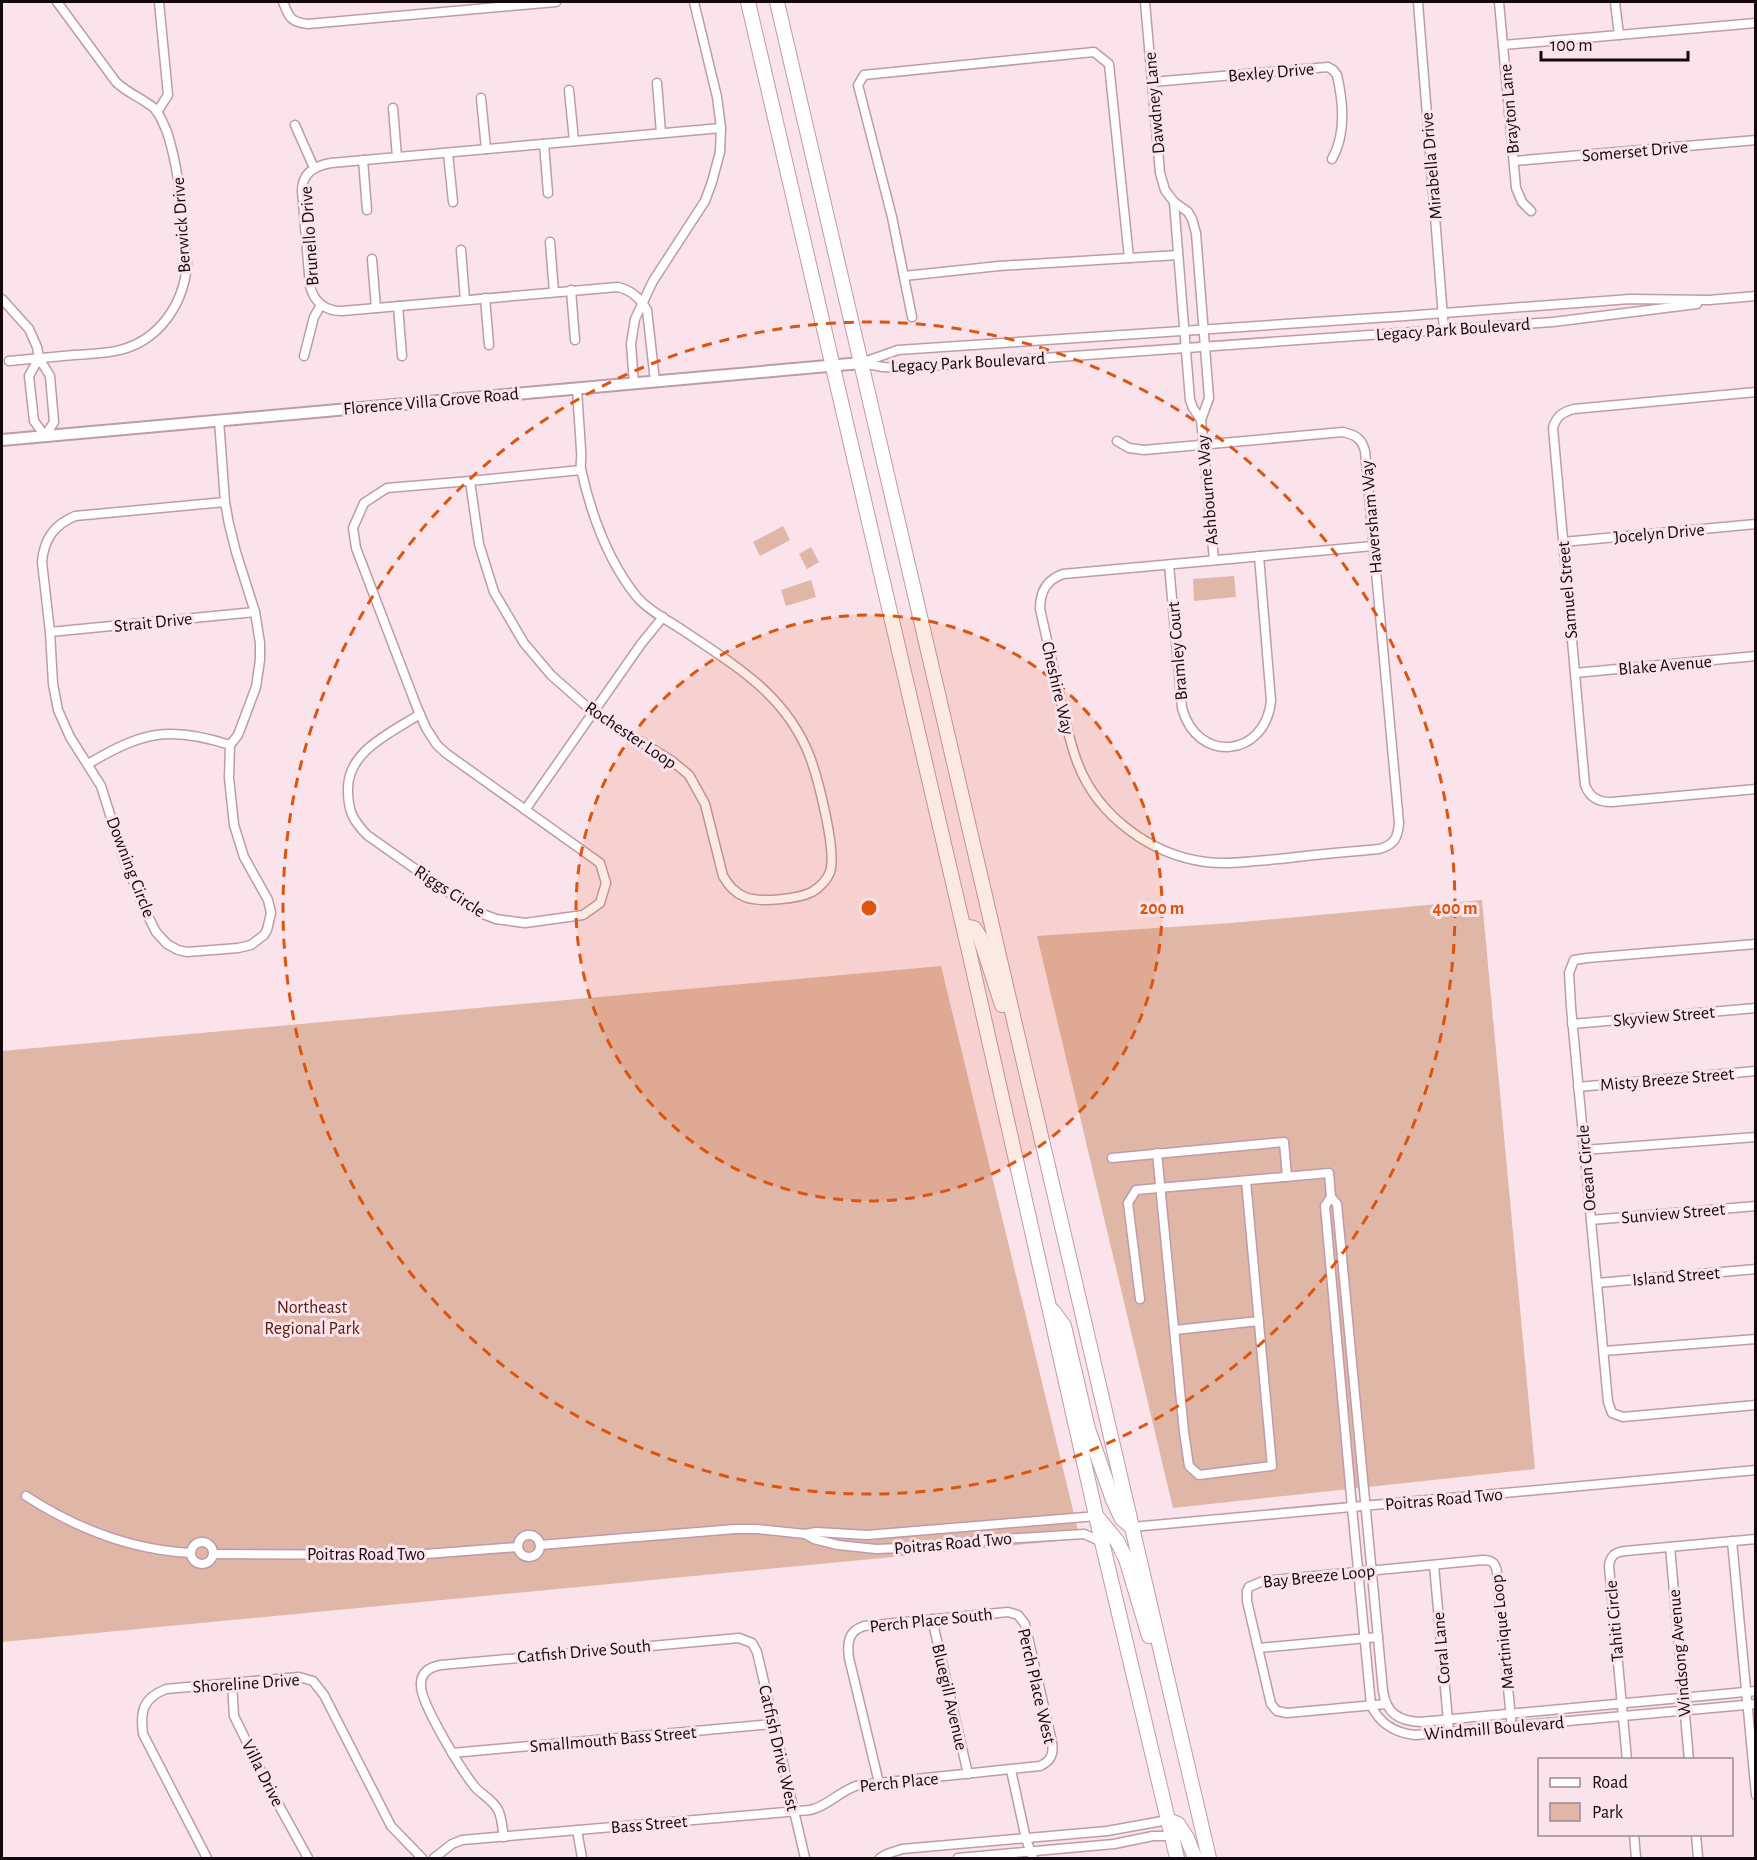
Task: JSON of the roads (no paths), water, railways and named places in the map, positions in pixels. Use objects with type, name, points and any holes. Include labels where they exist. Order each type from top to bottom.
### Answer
[{"type":"highway","points":[[748,2],[964,926],[1102,1542],[1177,1858]]},
{"type":"highway","points":[[777,2],[1209,1858]]},
{"type":"highway","points":[[964,926],[974,928],[982,942],[1005,1012],[1020,1077],[1033,1104]]},
{"type":"highway","points":[[1050,1307],[1064,1326],[1088,1430],[1113,1500],[1122,1519],[1132,1527]]},
{"type":"highway","points":[[1097,1516],[1117,1541],[1126,1559],[1149,1635],[1168,1714],[1181,1737]]},
{"type":"highway","points":[[1168,1820],[1178,1824],[1195,1858]]},
{"type":"street","points":[[57,2],[116,82],[155,108],[157,112],[168,95],[159,2]]},
{"type":"street","points":[[283,2],[289,16],[296,23],[308,24],[556,2]]},
{"type":"street","points":[[634,383],[631,335],[635,319],[653,281],[700,210],[709,192],[718,162],[721,128],[717,98],[694,2]]},
{"type":"street","name":"Dawdney Lane","points":[[1144,2],[1160,173],[1165,190],[1174,202],[1188,212],[1194,226],[1205,347]]},
{"type":"street","name":"Mirabella Drive","points":[[1418,2],[1444,330]]},
{"type":"street","name":"Brayton Lane","points":[[1500,2],[1518,196],[1531,211]]},
{"type":"street","points":[[1615,2],[1619,35]]},
{"type":"street","points":[[1503,45],[1755,23]]},
{"type":"street","points":[[912,317],[892,217],[858,85],[864,75],[1094,52],[1109,64],[1129,258]]},
{"type":"street","name":"Bexley Drive","points":[[1152,82],[1328,67],[1333,70],[1338,81],[1342,123],[1340,142],[1332,159]]},
{"type":"street","points":[[657,83],[661,133]]},
{"type":"street","points":[[569,90],[574,141]]},
{"type":"street","points":[[481,98],[486,149]]},
{"type":"street","points":[[393,108],[397,157]]},
{"type":"street","name":"Berwick Drive","points":[[9,361],[108,352],[134,345],[158,329],[176,305],[182,290],[187,264],[182,198],[173,154],[163,122],[157,112]]},
{"type":"street","name":"Brunello Drive","points":[[295,125],[314,168]]},
{"type":"street","name":"Brunello Drive","points":[[644,304],[631,292],[618,287],[336,311],[321,305],[314,297],[310,286],[302,191],[306,175],[314,168],[325,164],[721,128]]},
{"type":"street","name":"Somerset Drive","points":[[1514,161],[1755,140]]},
{"type":"street","points":[[544,144],[548,193]]},
{"type":"street","points":[[448,153],[453,202]]},
{"type":"street","points":[[363,160],[367,210]]},
{"type":"street","name":"Dawdney Lane","points":[[1174,202],[1184,332]]},
{"type":"street","points":[[550,243],[554,292]]},
{"type":"street","points":[[461,250],[465,300]]},
{"type":"street","points":[[904,276],[999,266],[1178,255]]},
{"type":"street","points":[[372,259],[376,308]]},
{"type":"street","points":[[571,290],[575,340]]},
{"type":"street","name":"Legacy Park Boulevard","points":[[861,363],[898,351],[1630,299],[1709,300],[1755,296]]},
{"type":"street","points":[[485,298],[489,345]]},
{"type":"street","points":[[2,299],[29,329],[38,347],[39,358],[50,376],[54,422],[45,436],[34,421],[29,376],[39,358]]},
{"type":"street","name":"Legacy Park Boulevard","points":[[861,363],[903,368],[1444,330],[1587,318],[1709,300]]},
{"type":"street","points":[[644,304],[648,317],[655,381]]},
{"type":"street","name":"Brunello Drive","points":[[304,356],[314,317],[321,305]]},
{"type":"street","points":[[398,306],[402,356]]},
{"type":"street","name":"Ashbourne Way","points":[[1184,332],[1190,400],[1200,420],[1214,560]]},
{"type":"street","name":"Ashbourne Way","points":[[1200,420],[1209,398],[1205,347]]},
{"type":"street","name":"Florence Villa Grove Road","points":[[2,440],[861,363]]},
{"type":"street","name":"Rochester Loop","points":[[470,481],[479,544],[494,592],[524,643],[542,665],[594,712],[672,761],[689,775],[705,804],[723,876],[735,892],[754,899],[772,899],[805,895],[815,890],[826,879],[830,870],[832,853],[811,759],[803,741],[795,725],[777,702],[727,660],[638,598],[613,560],[594,516],[581,470],[577,388]]},
{"type":"street","name":"Samuel Street","points":[[1755,392],[1574,409],[1563,413],[1554,423],[1553,435],[1585,785],[1588,792],[1602,802],[1612,802],[1755,789]]},
{"type":"street","name":"Downing Circle","points":[[219,420],[225,502],[236,552],[255,612],[260,643],[258,678],[248,712],[238,735],[230,745],[230,790],[234,825],[244,857],[268,900],[271,913],[270,924],[264,935],[251,945],[187,952],[172,947],[160,938],[145,910],[124,858],[101,786],[70,737],[58,710],[53,684],[42,562],[48,538],[58,526],[80,515],[225,502]]},
{"type":"street","name":"Haversham Way","points":[[1118,441],[1129,448],[1144,450],[1343,432],[1358,437],[1363,443],[1399,823],[1395,841]]},
{"type":"street","name":"Riggs Circle","points":[[420,714],[365,750],[354,764],[347,780],[348,806],[355,822],[367,835],[475,910],[496,919],[525,923],[584,915],[600,903],[606,883],[600,863],[437,745],[420,714],[356,548],[353,528],[364,502],[387,488],[581,470]]},
{"type":"street","name":"Jocelyn Drive","points":[[1563,542],[1755,524]]},
{"type":"street","name":"Cheshire Way","points":[[1373,546],[1063,574],[1049,581],[1041,595],[1040,609],[1071,742],[1084,778],[1100,802],[1121,824],[1146,842],[1174,854],[1204,862],[1233,863],[1379,849],[1388,847],[1395,841]]},
{"type":"street","name":"Bramley Court","points":[[1169,565],[1182,708],[1185,718],[1196,735],[1204,741],[1224,747],[1235,746],[1253,738],[1266,722],[1270,711],[1258,556]]},
{"type":"street","name":"Strait Drive","points":[[50,632],[255,612]]},
{"type":"street","points":[[525,810],[641,644],[663,617]]},
{"type":"street","name":"Blake Avenue","points":[[1575,673],[1755,656]]},
{"type":"street","points":[[88,764],[118,746],[159,734],[194,735],[230,745]]},
{"type":"street","name":"Ocean Circle","points":[[1755,944],[1574,960],[1569,973],[1608,1402],[1612,1413],[1623,1417],[1755,1405]]},
{"type":"street","name":"Skyview Street","points":[[1572,1024],[1755,1008]]},
{"type":"street","name":"Misty Breeze Street","points":[[1578,1088],[1755,1071]]},
{"type":"street","points":[[1584,1150],[1755,1137]]},
{"type":"street","points":[[1112,1158],[1284,1142],[1287,1177]]},
{"type":"street","points":[[1157,1153],[1189,1466],[1199,1475],[1272,1466],[1246,1180]]},
{"type":"street","points":[[1140,1299],[1128,1203],[1136,1190],[1329,1173],[1331,1197],[1337,1204],[1371,1570],[1386,1704],[1371,1705],[1325,1206],[1331,1197]]},
{"type":"street","name":"Sunview Street","points":[[1591,1220],[1755,1206]]},
{"type":"street","name":"Island Street","points":[[1597,1283],[1755,1269]]},
{"type":"street","points":[[1331,1276],[1344,1275]]},
{"type":"street","points":[[1174,1330],[1259,1321]]},
{"type":"street","points":[[1604,1351],[1755,1339]]},
{"type":"street","name":"Poitras Road Two","points":[[1132,1527],[1755,1470]]},
{"type":"street","name":"Poitras Road Two","points":[[26,1496],[57,1515],[100,1535],[155,1550],[191,1553]]},
{"type":"street","name":"Poitras Road Two","points":[[540,1545],[735,1529],[805,1534],[816,1532],[877,1534],[1097,1516]]},
{"type":"street","name":"Poitras Road Two","points":[[805,1534],[814,1539],[838,1545],[876,1549],[1084,1534],[1102,1542]]},
{"type":"street","name":"Poitras Road Two","points":[[528,1535],[536,1537],[540,1545],[537,1554],[530,1557],[523,1556],[518,1547],[522,1537],[528,1535]]},
{"type":"street","name":"Tahiti Circle","points":[[1627,1758],[1609,1566],[1611,1558],[1620,1552],[1755,1539]]},
{"type":"street","points":[[1732,1541],[1751,1692],[1755,1795]]},
{"type":"street","name":"Poitras Road Two","points":[[202,1542],[209,1545],[214,1554],[210,1562],[202,1565],[193,1560],[191,1553],[195,1544],[202,1542]]},
{"type":"street","name":"Poitras Road Two","points":[[214,1554],[413,1555],[518,1547]]},
{"type":"street","name":"Windsong Avenue","points":[[1670,1547],[1689,1758]]},
{"type":"street","name":"Martinique Loop","points":[[1434,1564],[1487,1560],[1496,1565],[1512,1726]]},
{"type":"street","name":"Bay Breeze Loop","points":[[1371,1705],[1287,1713],[1277,1711],[1271,1704],[1247,1601],[1247,1591],[1249,1587],[1263,1581],[1434,1564]]},
{"type":"street","name":"Coral Lane","points":[[1434,1564],[1449,1732]]},
{"type":"street","name":"Perch Place South","points":[[879,1783],[849,1658],[849,1637],[855,1629],[864,1626],[1008,1612],[1017,1615]]},
{"type":"street","name":"Perch Place West","points":[[1017,1615],[1025,1624],[1050,1731],[1053,1747],[1050,1759]]},
{"type":"street","name":"Bluegill Avenue","points":[[932,1619],[968,1774]]},
{"type":"street","points":[[1258,1648],[1378,1637]]},
{"type":"street","name":"Catfish Drive South","points":[[452,1753],[423,1696],[421,1685],[423,1676],[429,1668],[441,1665],[734,1638],[749,1641]]},
{"type":"street","name":"Catfish Drive West","points":[[749,1641],[757,1652],[805,1858]]},
{"type":"street","name":"Shoreline Drive","points":[[207,1858],[143,1734],[141,1718],[145,1704],[156,1693],[166,1689],[299,1677],[313,1681],[324,1695],[391,1826],[422,1858]]},
{"type":"street","name":"Villa Drive","points":[[232,1684],[234,1716],[271,1791],[308,1858]]},
{"type":"street","name":"Windmill Boulevard","points":[[1386,1704],[1393,1713],[1404,1720],[1420,1722],[1751,1692]]},
{"type":"street","name":"Windmill Boulevard","points":[[1371,1705],[1384,1723],[1398,1732],[1415,1735],[1751,1704]]},
{"type":"street","name":"Smallmouth Bass Street","points":[[452,1753],[773,1724]]},
{"type":"street","points":[[452,1753],[474,1785],[498,1810],[504,1837]]},
{"type":"street","name":"Perch Place","points":[[793,1811],[816,1808],[852,1787],[1040,1766],[1050,1759]]},
{"type":"street","points":[[1011,1770],[1026,1839],[1032,1855]]},
{"type":"street","name":"Bass Street","points":[[434,1858],[456,1842],[471,1839],[793,1811]]},
{"type":"street","points":[[880,1858],[902,1850],[1117,1830],[1168,1820]]},
{"type":"street","points":[[577,1830],[582,1858]]},
{"type":"street","points":[[958,1858],[1032,1855],[1114,1844],[1153,1836],[1172,1836]]},
{"type":"street","points":[[1634,1836],[1636,1858]]},
{"type":"street","points":[[1696,1836],[1698,1858]]},
{"type":"park label","name":"Northeast Regional Park","points":[[312,1317]]}]
